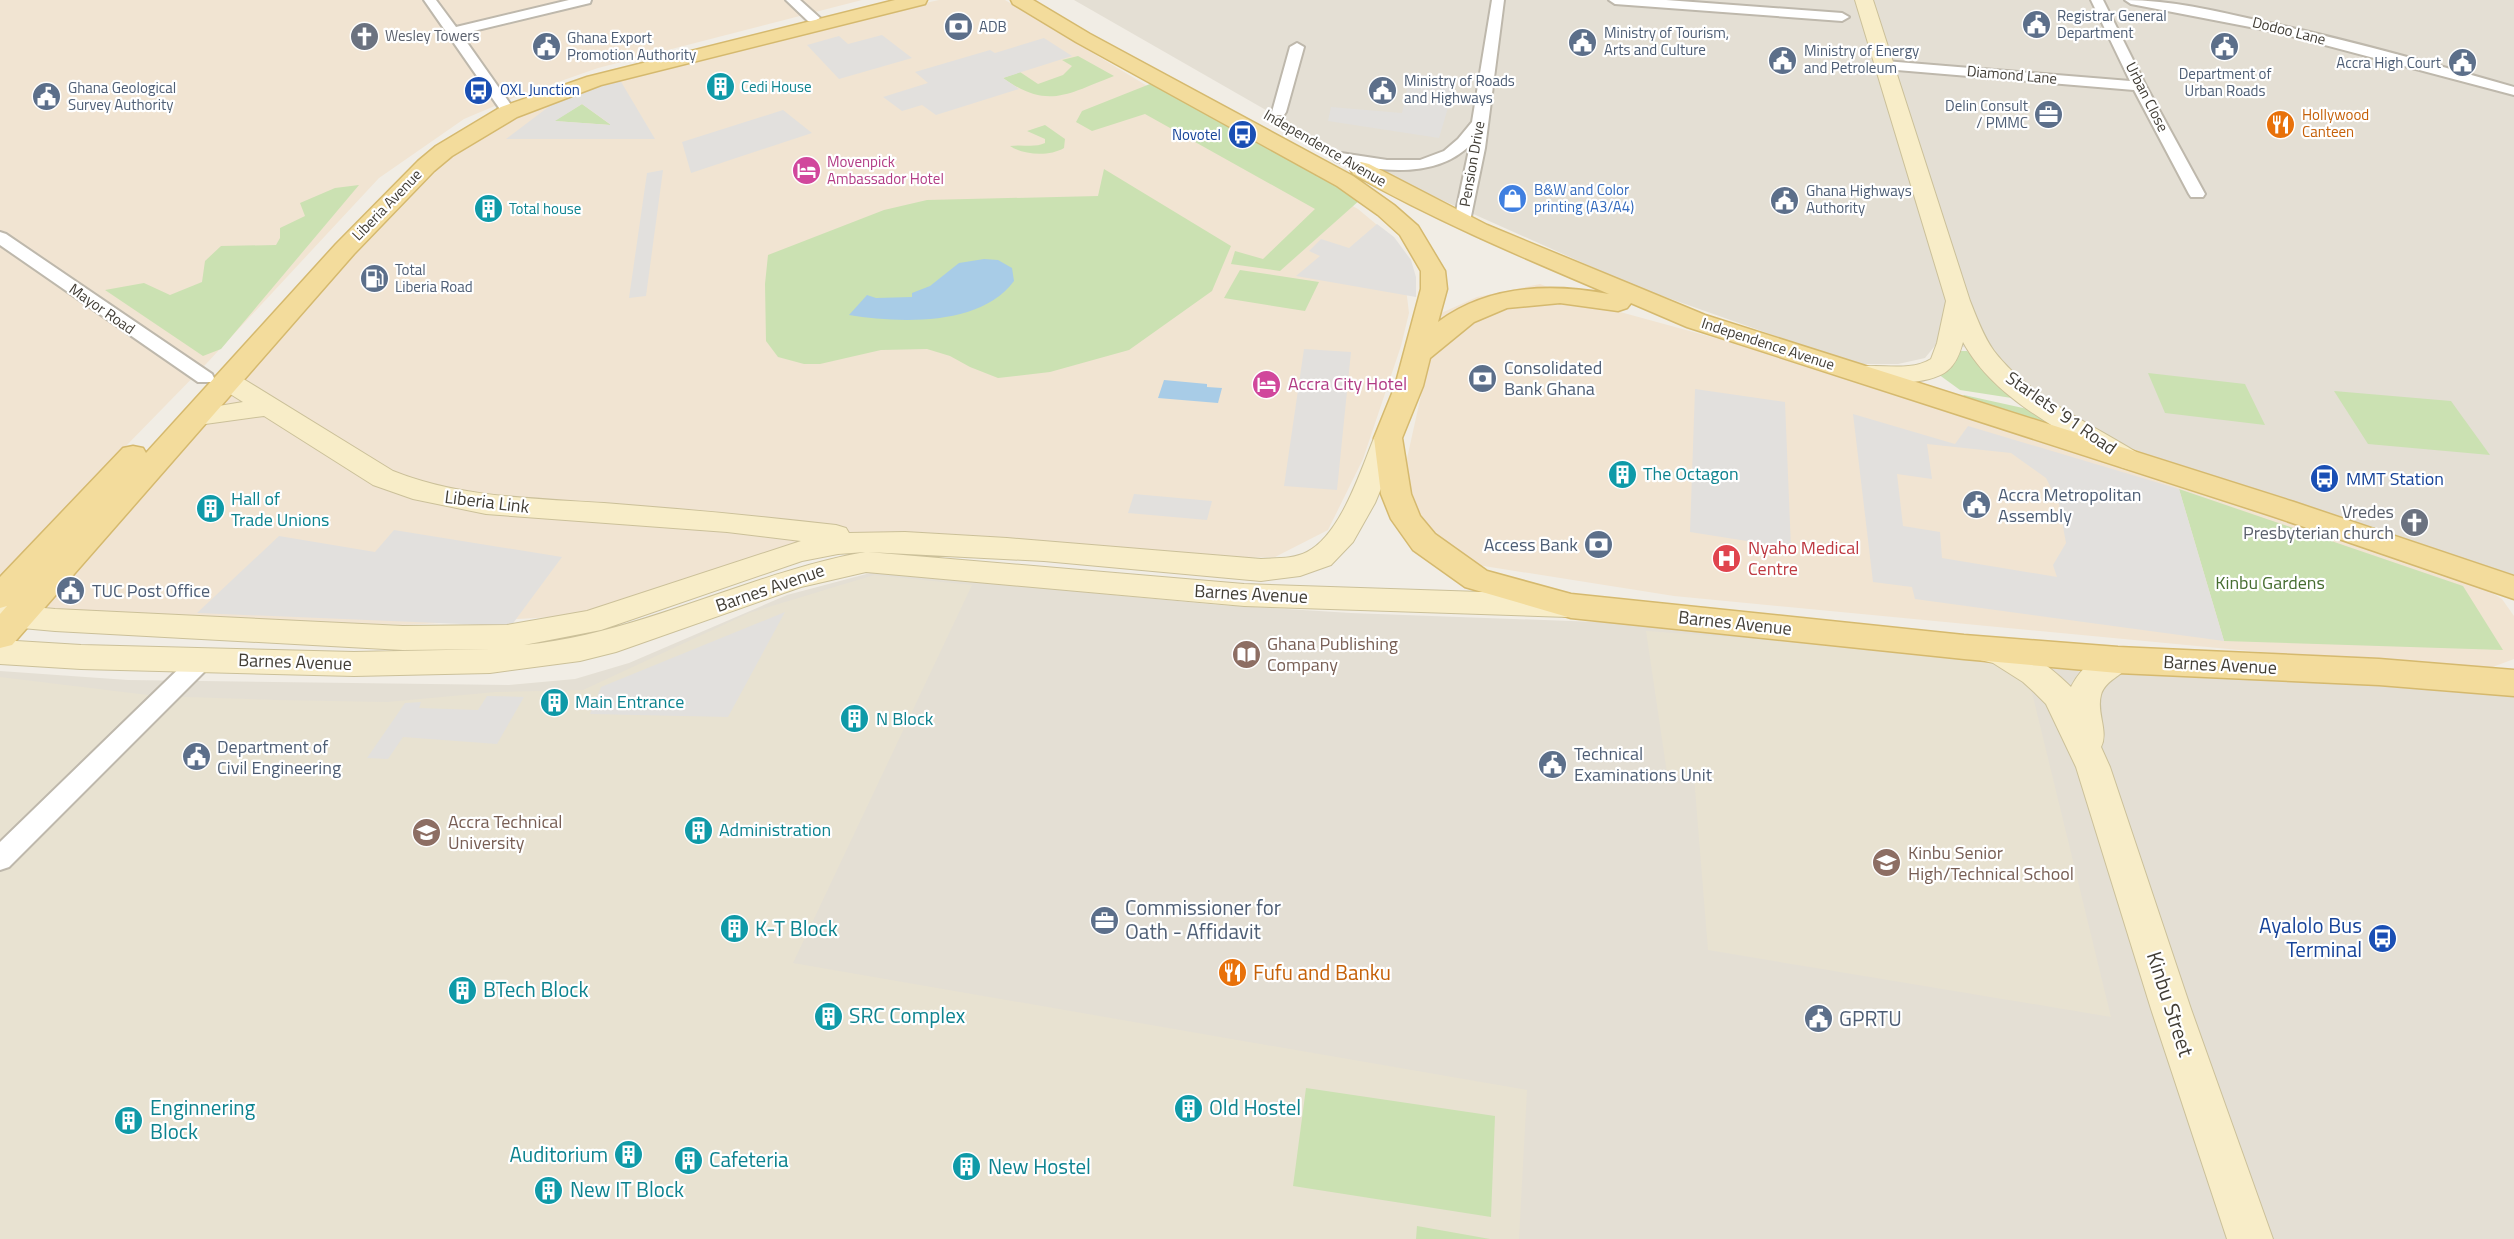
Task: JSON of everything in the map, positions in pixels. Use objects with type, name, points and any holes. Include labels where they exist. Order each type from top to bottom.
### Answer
[{"type":"main road","name":"Liberia Avenue","points":[[5,616],[217,380],[352,220],[400,173],[443,141],[507,110],[596,73],[884,0]]},
{"type":"main road","name":"Liberia Avenue","points":[[507,110],[628,71],[918,0]]},
{"type":"main road","name":"Independence Avenue","points":[[1020,0],[1083,38],[1147,70],[1345,181],[1386,210],[1410,231],[1433,271],[1434,289],[1418,354],[1389,438],[1396,494],[1406,519],[1424,542],[1476,579],[1571,606]]},
{"type":"main road","name":"Independence Avenue","points":[[1044,0],[1115,40],[1140,46],[1402,192],[1574,271],[1696,321],[2459,568],[2514,588]]},
{"type":"main road","name":"Starlets '91 Road","points":[[1864,0],[1958,301],[1972,338],[1987,360],[2018,387],[2131,461]]},
{"type":"main road","points":[[1418,354],[1449,326],[1467,315],[1511,300],[1541,295],[1589,298],[1696,321]]},
{"type":"main road","name":"Starlets '91 Road","points":[[1862,374],[1902,375],[1929,370],[1940,364],[1947,351],[1958,301]]},
{"type":"main road","name":"Liberia Avenue","points":[[5,616],[198,417],[217,380]]},
{"type":"main road","name":"Liberia Link","points":[[217,380],[270,407],[383,478],[413,490],[486,504],[727,522],[897,541]]},
{"type":"main road","points":[[198,417],[270,407]]},
{"type":"main road","name":"Barnes Avenue","points":[[5,616],[403,638],[507,637],[590,622],[814,546],[897,541],[1054,550],[1261,570],[1283,569],[1319,558],[1342,536],[1389,438]]},
{"type":"main road","name":"Liberia Link","points":[[727,522],[751,536],[755,544],[737,571]]},
{"type":"main road","name":"Barnes Avenue","points":[[0,652],[425,666],[535,657],[593,646],[652,630],[819,571],[866,562],[1244,596],[1571,606],[2118,660],[2506,679]]},
{"type":"main road","points":[[2459,568],[2495,585],[2514,600]]},
{"type":"main road","points":[[1964,646],[2001,653],[2035,673],[2046,683],[2059,696],[2093,767]]},
{"type":"main road","points":[[2093,767],[2082,700],[2088,682],[2118,660]]},
{"type":"main road","name":"Kinbu Street","points":[[2093,767],[2171,1009],[2250,1239]]},
{"type":"street","points":[[430,0],[507,110]]},
{"type":"street","points":[[453,32],[585,0]]},
{"type":"street","points":[[792,0],[813,18]]},
{"type":"street","name":"Pension Drive","points":[[1462,221],[1477,148],[1498,0]]},
{"type":"street","points":[[1615,0],[1667,2],[1842,17]]},
{"type":"street","name":"Urban Close","points":[[2097,0],[2139,86],[2197,194]]},
{"type":"street","name":"Dodoo Lane","points":[[2131,0],[2262,24],[2514,91]]},
{"type":"street","points":[[1279,112],[1297,46]]},
{"type":"street","name":"Diamond Lane","points":[[1885,65],[2139,86]]},
{"type":"street","points":[[1341,158],[1395,165],[1431,162],[1461,146],[1479,124]]},
{"type":"street","name":"Mayor Road","points":[[0,237],[105,312],[217,380]]},
{"type":"street","points":[[0,859],[203,659]]},
{"type":"shaded area","points":[[0,0],[862,0],[598,68],[518,96],[464,119],[379,178],[206,364],[0,575]]},
{"type":"shaded area","points":[[939,0],[1005,0],[1285,169],[1358,209],[1388,234],[1403,264],[1409,313],[1401,346],[1363,459],[1328,530],[1275,557],[1196,559],[901,535],[573,616],[404,625],[30,613],[375,222],[436,165],[502,119],[578,89],[818,27]]},
{"type":"shaded area","points":[[1074,0],[2514,0],[2514,578],[2129,455],[2039,395],[1988,352],[1938,342],[1925,358],[1898,364],[1855,364],[1637,287],[1415,188],[1313,137]]},
{"type":"shaded area","points":[[882,35],[912,58],[839,79],[807,45],[839,36],[848,44]]},
{"type":"shaded area","points":[[1044,38],[1072,56],[1003,78],[1019,89],[936,115],[922,105],[902,111],[883,97],[928,83],[915,72],[990,50],[995,53]]},
{"type":"shaded area","points":[[1410,74],[1457,77],[1439,138],[1328,121],[1331,107],[1402,113]]},
{"type":"shaded area","points":[[620,80],[655,139],[506,139],[555,102]],"holes":[[[582,104],[610,125],[555,121]]]},
{"type":"shaded area","points":[[783,110],[812,133],[691,173],[682,142]]},
{"type":"shaded area","points":[[663,170],[646,296],[629,298],[647,173]]},
{"type":"shaded area","points":[[1377,224],[1394,237],[1411,260],[1416,277],[1416,297],[1296,276],[1320,256],[1309,251],[1321,239],[1349,248]]},
{"type":"shaded area","points":[[1540,284],[1591,304],[1832,370],[2471,580],[2502,599],[2514,616],[2514,659],[2482,671],[2239,650],[1674,596],[1471,564],[1438,544],[1415,512],[1406,463],[1439,314],[1477,297]]},
{"type":"shaded area","points":[[1304,349],[1351,352],[1337,490],[1284,486]]},
{"type":"shaded area","points":[[1695,389],[1785,402],[1791,548],[1690,532]]},
{"type":"shaded area","points":[[1853,414],[1955,444],[1968,426],[2179,489],[2224,641],[1915,599],[1912,587],[1873,582]],"holes":[[[1927,444],[2011,453],[2046,478],[2059,504],[2066,543],[2053,565],[2057,577],[1942,558],[1940,532],[1903,526],[1897,474],[1932,479]]]},
{"type":"shaded area","points":[[1134,494],[1212,501],[1207,520],[1128,513]]},
{"type":"shaded area","points":[[394,530],[562,557],[511,626],[197,613],[279,536],[375,552]]},
{"type":"shaded area","points":[[874,572],[1219,605],[1351,613],[1651,624],[2514,691],[2514,1239],[0,1239],[0,671],[128,680],[509,685],[575,679],[629,663],[787,595]]},
{"type":"shaded area","name":"Accra Technical University","points":[[874,575],[972,585],[793,963],[1527,1090],[1519,1239],[0,1239],[0,677],[156,696],[276,700],[387,702],[496,692],[583,690],[749,613]]},
{"type":"shaded area","points":[[785,612],[728,717],[590,714],[601,687]]},
{"type":"shaded area","name":"Kinbu Senior High/Technical School","points":[[1646,631],[1984,655],[2028,676],[2111,1017],[1708,950],[1694,777],[1667,773]]},
{"type":"shaded area","points":[[487,696],[524,697],[497,744],[403,737],[388,759],[367,758],[405,703],[421,702],[419,708],[478,710]]},
{"type":"green space","points":[[1078,56],[1114,76],[1058,96],[1033,94],[1003,78],[1020,72],[1038,84],[1063,75],[1072,66],[1062,60]]},
{"type":"green space","points":[[1155,82],[1361,199],[1280,271],[1231,264],[1235,251],[1263,259],[1315,209],[1145,114],[1092,131],[1076,122],[1082,111]]},
{"type":"green space","points":[[582,104],[611,125],[554,121]]},
{"type":"green space","points":[[1045,125],[1065,139],[1064,148],[1051,153],[1036,154],[1010,146],[1045,143],[1045,139],[1027,131]]},
{"type":"green space","points":[[1104,169],[1231,246],[1212,291],[1129,350],[1050,372],[998,378],[950,356],[927,349],[881,350],[820,364],[804,364],[778,357],[766,341],[765,284],[768,255],[884,210],[927,200],[1098,196]]},
{"type":"green space","points":[[359,185],[221,349],[203,356],[105,290],[144,283],[170,295],[202,282],[205,261],[221,246],[276,245],[280,238],[280,228],[305,216],[300,203],[335,188]]},
{"type":"green space","points":[[1240,270],[1319,282],[1305,311],[1224,298]]},
{"type":"green space","points":[[1960,351],[1967,351],[1987,370],[2031,401],[1960,390],[1938,374],[1955,362]]},
{"type":"green space","points":[[2148,373],[2245,384],[2265,425],[2165,413]]},
{"type":"green space","points":[[2334,391],[2451,401],[2490,455],[2368,444]]},
{"type":"green space","points":[[1964,395],[2032,410],[2066,434],[1958,402]]},
{"type":"green space","name":"Kinbu Gardens","points":[[2179,489],[2463,586],[2503,650],[2224,641]]},
{"type":"green space","points":[[1306,1088],[1495,1116],[1491,1217],[1293,1186]]},
{"type":"green space","points":[[1417,1226],[1490,1239],[1416,1239]]},
{"type":"water","points":[[984,259],[998,260],[1012,268],[1014,281],[999,296],[981,307],[960,314],[914,320],[849,315],[867,295],[876,298],[912,297],[912,293],[930,286],[959,263]]},
{"type":"water","points":[[1164,380],[1207,384],[1207,387],[1222,388],[1218,403],[1158,398]]},
{"type":"place","name":"Registrar General Department","points":[[2036,25]]},
{"type":"place","name":"ADB","points":[[958,27]]},
{"type":"place","name":"Wesley Towers","points":[[364,36]]},
{"type":"place","name":"Ministry of Tourism, Arts and Culture","points":[[1583,42]]},
{"type":"place","name":"Ghana Export Promotion Authority","points":[[546,47]]},
{"type":"place","name":"Department of Urban Roads","points":[[2225,47]]},
{"type":"place","name":"Ministry of Energy and Petroleum","points":[[1783,60]]},
{"type":"place","name":"Accra High Court","points":[[2462,63]]},
{"type":"place","name":"Cedi House","points":[[720,87]]},
{"type":"place","name":"OXL Junction","points":[[479,90]]},
{"type":"place","name":"Ministry of Roads and Highways","points":[[1383,90]]},
{"type":"place","name":"Ghana Geological Survey Authority","points":[[47,97]]},
{"type":"place","name":"Delin Consult / PMMC","points":[[2049,115]]},
{"type":"place","name":"Hollywood Canteen","points":[[2281,124]]},
{"type":"place","name":"Novotel","points":[[1242,135]]},
{"type":"place","name":"Movenpick Ambassador Hotel","points":[[806,171]]},
{"type":"place","name":"B&W and Color printing (A3/A4)","points":[[1513,199]]},
{"type":"place","name":"Ghana Highways Authority","points":[[1785,200]]},
{"type":"place","name":"Total house","points":[[488,209]]},
{"type":"place","name":"Total Liberia Road","points":[[374,279]]},
{"type":"place","name":"Consolidated Bank Ghana","points":[[1483,378]]},
{"type":"place","name":"Accra City Hotel","points":[[1267,384]]},
{"type":"place","name":"The Octagon","points":[[1622,474]]},
{"type":"place","name":"MMT Station","points":[[2325,479]]},
{"type":"place","name":"Accra Metropolitan Assembly","points":[[1977,505]]},
{"type":"place","name":"Hall of Trade Unions","points":[[210,509]]},
{"type":"place","name":"Vredes Presbyterian church","points":[[2415,522]]},
{"type":"place","name":"Access Bank","points":[[1599,545]]},
{"type":"place","name":"Nyaho Medical Centre","points":[[1727,558]]},
{"type":"place","name":"TUC Post Office","points":[[71,591]]},
{"type":"place","name":"Ghana Publishing Company","points":[[1246,654]]},
{"type":"place","name":"Main Entrance","points":[[554,702]]},
{"type":"place","name":"N Block","points":[[855,719]]},
{"type":"place","name":"Department of Civil Engineering","points":[[196,757]]},
{"type":"place","name":"Technical Examinations Unit","points":[[1553,764]]},
{"type":"place","name":"Administration","points":[[698,830]]},
{"type":"place","name":"Accra Technical University","points":[[427,832]]},
{"type":"place","name":"Kinbu Senior High/Technical School","points":[[1887,863]]},
{"type":"place","name":"Commissioner for Oath - Affidavit","points":[[1104,920]]},
{"type":"place","name":"K-T Block","points":[[734,929]]},
{"type":"place","name":"Ayalolo Bus Terminal","points":[[2383,938]]},
{"type":"place","name":"Fufu and Banku","points":[[1232,973]]},
{"type":"place","name":"BTech Block","points":[[462,990]]},
{"type":"place","name":"SRC Complex","points":[[828,1016]]},
{"type":"place","name":"GPRTU","points":[[1818,1019]]},
{"type":"place","name":"Old Hostel","points":[[1188,1108]]},
{"type":"place","name":"Enginnering Block","points":[[129,1120]]},
{"type":"place","name":"Auditorium","points":[[629,1155]]},
{"type":"place","name":"Cafeteria","points":[[688,1160]]},
{"type":"place","name":"New Hostel","points":[[967,1167]]},
{"type":"place","name":"New IT Block","points":[[549,1190]]}]
